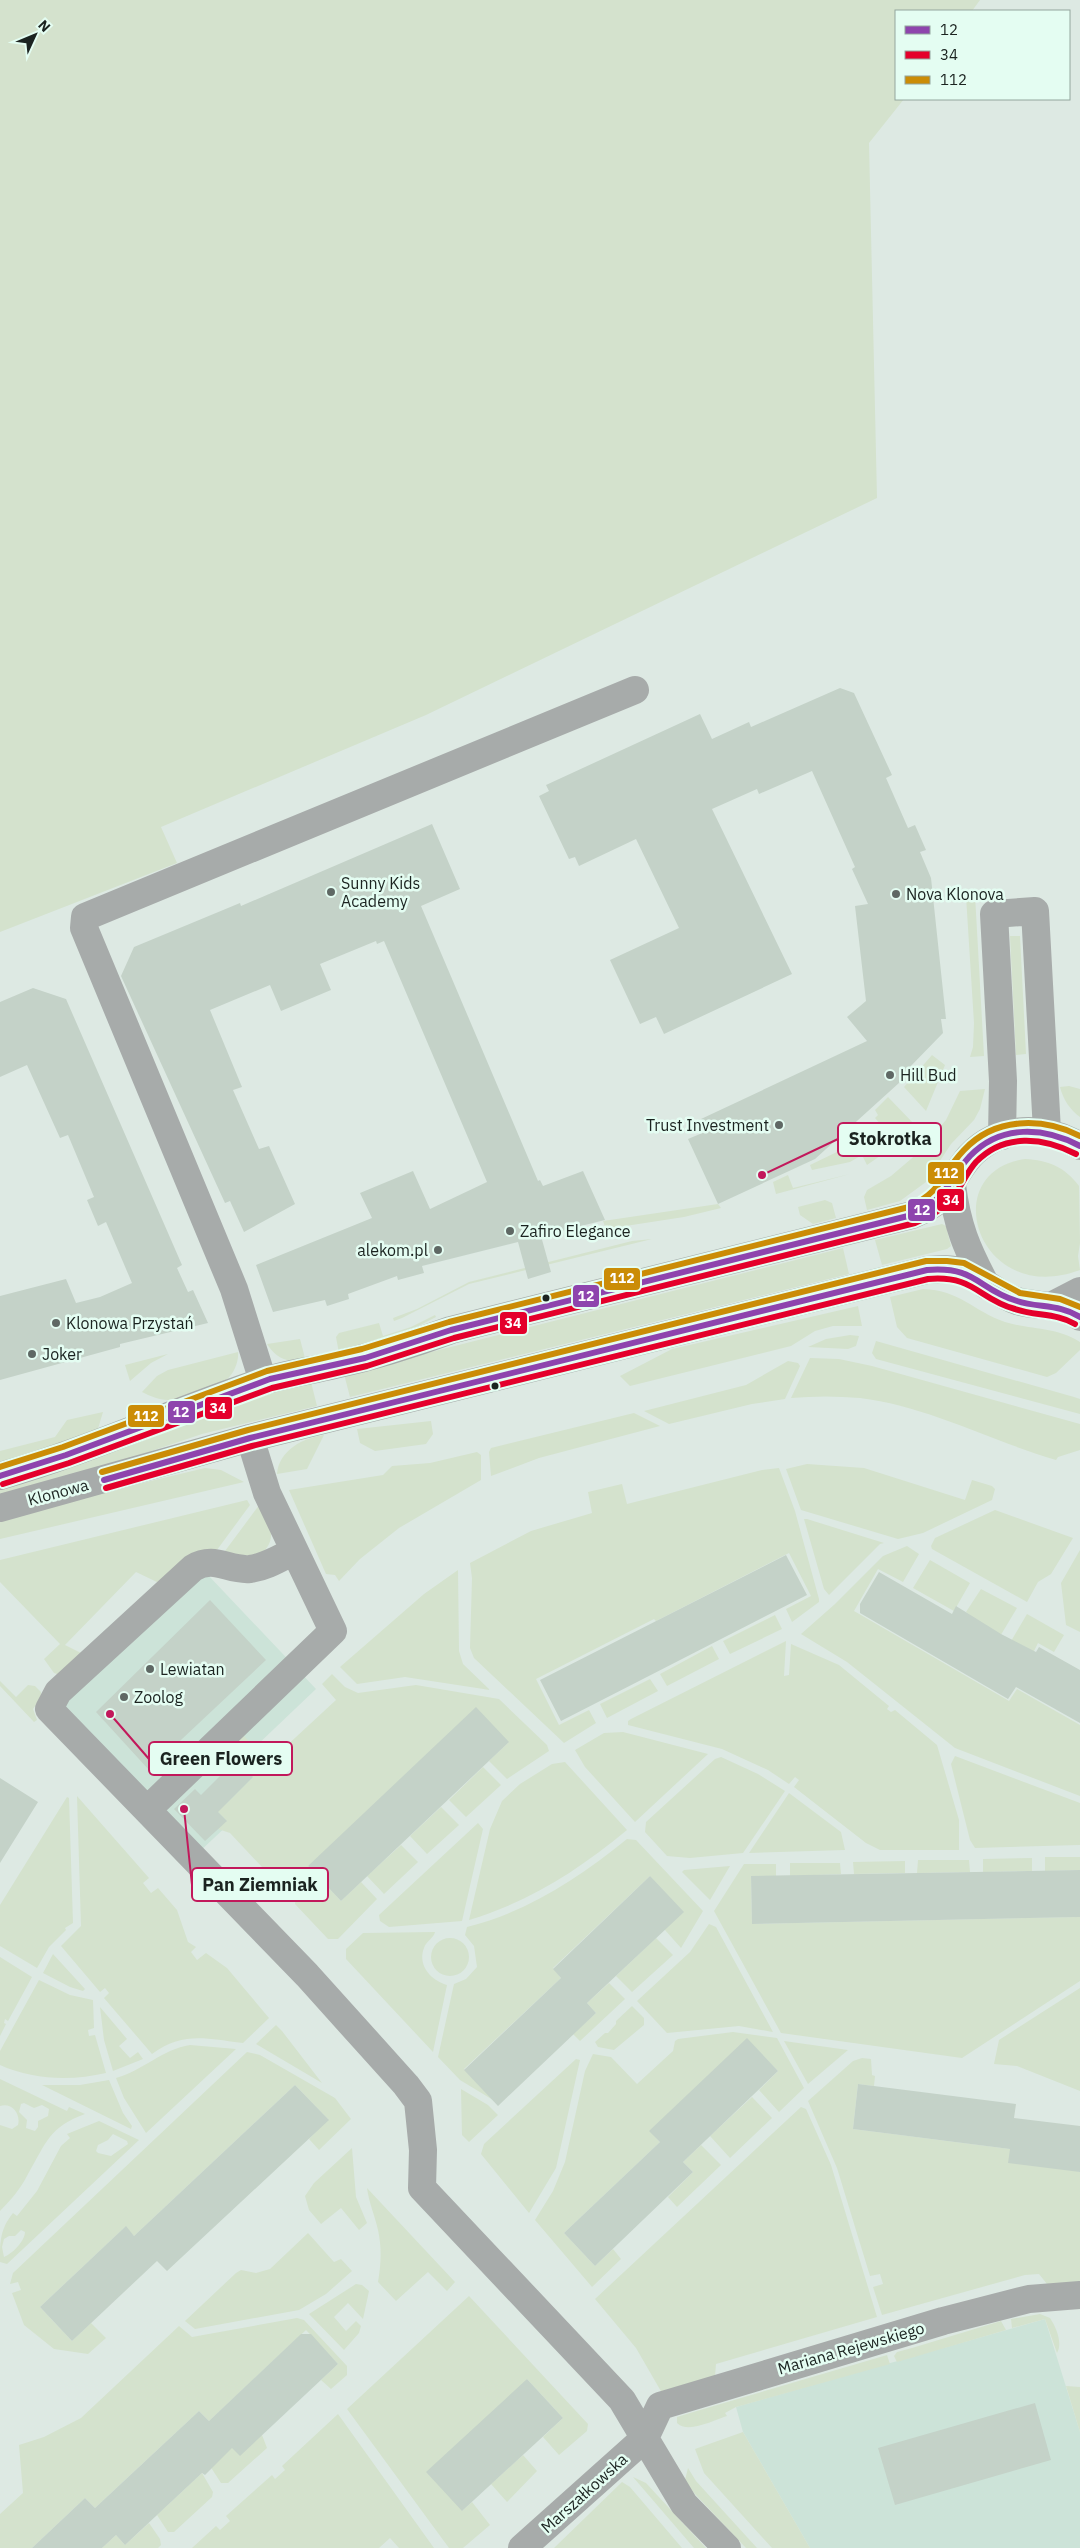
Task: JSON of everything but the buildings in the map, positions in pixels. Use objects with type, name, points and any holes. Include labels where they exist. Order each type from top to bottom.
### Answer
[{"type":"street","points":[[263,1381],[234,1289],[84,928],[85,917],[635,690]]},
{"type":"street","points":[[1002,1136],[1003,1081],[994,914],[1035,911],[1047,1131],[1065,1136],[1080,1146]]},
{"type":"street","name":"Klonowa","points":[[0,1476],[54,1460],[263,1381],[364,1358],[451,1330],[912,1215],[942,1199],[971,1156],[986,1144],[1002,1136],[1028,1130],[1047,1131]]},
{"type":"street","points":[[952,1185],[955,1206],[964,1240],[986,1285]]},
{"type":"street","name":"Klonowa","points":[[0,1508],[250,1438],[927,1270],[942,1269],[966,1273],[1001,1294],[1017,1301],[1061,1308],[1080,1317]]},
{"type":"street","points":[[1051,1306],[1080,1291]]},
{"type":"street","points":[[147,1810],[334,1631],[267,1492],[250,1438]]},
{"type":"street","points":[[294,1551],[264,1566],[249,1569],[212,1562],[203,1562],[193,1568],[58,1692],[49,1709],[307,1975],[406,2085],[418,2101],[423,2150],[422,2188],[622,2400],[684,2504],[726,2548]]},
{"type":"street","name":"Mariana Rejewskiego","points":[[644,2438],[660,2406],[886,2336],[991,2308],[1046,2296],[1080,2295]]},
{"type":"street","name":"Marszałkowska","points":[[522,2548],[644,2438]]},
{"type":"shaded area","points":[[0,0],[980,0],[973,10],[895,10],[895,100],[903,100],[869,143],[877,498],[426,715],[161,827],[177,863],[0,932]]},
{"type":"shaded area","points":[[975,895],[984,1056],[970,1057],[973,1047],[974,1023],[966,896]]},
{"type":"shaded area","points":[[1010,936],[1020,936],[1026,1054],[1016,1055]]},
{"type":"shaded area","points":[[932,1055],[945,1065],[926,1111],[904,1087]]},
{"type":"shaded area","points":[[1069,1086],[1080,1089],[1080,1117],[1070,1108],[1061,1091],[1060,1087]]},
{"type":"shaded area","points":[[985,1089],[980,1109],[974,1120],[951,1144],[926,1182],[900,1201],[867,1210],[864,1197],[867,1190],[891,1176],[918,1153],[946,1120],[960,1091]]},
{"type":"shaded area","points":[[888,1097],[915,1125],[897,1143],[875,1118],[878,1115],[875,1110]]},
{"type":"shaded area","points":[[869,1125],[890,1149],[867,1165],[862,1155],[850,1162],[812,1170],[810,1165],[839,1151]]},
{"type":"shaded area","points":[[1025,1159],[1049,1163],[1062,1169],[1079,1186],[1080,1243],[1078,1256],[1080,1270],[1045,1277],[1016,1271],[994,1255],[980,1234],[976,1210],[981,1187],[997,1169]]},
{"type":"shaded area","points":[[850,1174],[776,1194],[773,1182],[788,1175],[793,1188]]},
{"type":"shaded area","points":[[825,1200],[832,1203],[836,1218],[813,1224],[800,1215],[798,1207]]},
{"type":"shaded area","points":[[718,1204],[721,1208],[684,1217],[606,1229],[603,1221]]},
{"type":"shaded area","points":[[942,1224],[946,1226],[951,1246],[947,1249],[882,1265],[875,1240]]},
{"type":"shaded area","points":[[652,1239],[469,1284],[402,1318],[394,1321],[393,1318],[417,1309],[469,1282],[632,1241]]},
{"type":"shaded area","points":[[843,1248],[849,1274],[350,1397],[344,1374]]},
{"type":"shaded area","points":[[923,1289],[936,1290],[957,1297],[1005,1322],[1053,1331],[1071,1337],[1080,1342],[1080,1350],[1056,1373],[1047,1377],[907,1338],[897,1327],[890,1297]]},
{"type":"shaded area","points":[[858,1306],[862,1326],[833,1326],[815,1331],[791,1346],[630,1386],[620,1376],[672,1349]]},
{"type":"shaded area","points":[[435,1315],[436,1317],[405,1333],[339,1353],[336,1337],[339,1333],[379,1323],[383,1336],[411,1327]]},
{"type":"shaded area","points":[[850,1335],[859,1336],[856,1346],[848,1349],[808,1347],[826,1339]]},
{"type":"shaded area","points":[[300,1339],[306,1362],[279,1357],[267,1344]]},
{"type":"shaded area","points":[[876,1341],[1080,1399],[1080,1414],[876,1359],[872,1353]]},
{"type":"shaded area","points":[[238,1352],[234,1371],[226,1380],[215,1386],[168,1400],[158,1399],[142,1392],[157,1376],[168,1370]]},
{"type":"shaded area","points":[[168,1354],[151,1363],[130,1381],[125,1365]]},
{"type":"shaded area","points":[[810,1358],[839,1359],[872,1366],[1080,1424],[1080,1450],[1058,1457],[1056,1460],[934,1416],[885,1402],[843,1397],[791,1398]]},
{"type":"shaded area","points":[[788,1361],[798,1363],[800,1366],[785,1399],[752,1404],[669,1424],[644,1411],[746,1385]]},
{"type":"shaded area","points":[[311,1382],[317,1406],[202,1434],[77,1476],[0,1497],[0,1485],[227,1404]]},
{"type":"shaded area","points":[[103,1412],[97,1432],[0,1464],[0,1451],[55,1437],[67,1420]]},
{"type":"shaded area","points":[[634,1413],[660,1426],[539,1458],[491,1476],[489,1452],[491,1448]]},
{"type":"shaded area","points":[[431,1421],[433,1434],[426,1444],[375,1451],[360,1443],[357,1429]]},
{"type":"shaded area","points":[[324,1435],[307,1469],[277,1474],[282,1458],[293,1447],[300,1442]]},
{"type":"shaded area","points":[[477,1452],[481,1455],[481,1480],[399,1528],[360,1559],[339,1581],[335,1575],[326,1574],[289,1490],[383,1475],[392,1466],[430,1463]]},
{"type":"shaded area","points":[[807,1464],[864,1468],[965,1500],[972,1480],[992,1486],[995,1489],[992,1500],[923,1533],[898,1539],[801,1510],[786,1469]]},
{"type":"shaded area","points":[[205,1468],[221,1470],[244,1482],[0,1539],[0,1517]]},
{"type":"shaded area","points":[[779,1468],[795,1511],[819,1599],[819,1602],[792,1622],[786,1609],[811,1596],[789,1553],[656,1621],[654,1619],[536,1679],[559,1725],[589,1710],[596,1723],[564,1743],[474,1658],[470,1648],[472,1578],[470,1563],[531,1531],[592,1513],[588,1492],[622,1484],[627,1504],[762,1470]]},
{"type":"shaded area","points":[[247,1500],[250,1505],[214,1554],[159,1583],[136,1572],[65,1645],[85,1655],[60,1675],[54,1673],[44,1659],[60,1644],[0,1582],[0,1560]]},
{"type":"shaded area","points":[[260,1504],[271,1533],[266,1549],[259,1557],[222,1555]]},
{"type":"shaded area","points":[[995,1510],[1073,1538],[1051,1574],[1038,1582],[1027,1602],[932,1549],[931,1546],[935,1538]]},
{"type":"shaded area","points":[[804,1519],[884,1543],[880,1544],[829,1595],[824,1589]]},
{"type":"shaded area","points":[[907,1546],[919,1554],[903,1582],[878,1569],[854,1611],[1009,1701],[1017,1689],[1080,1725],[1080,1796],[955,1748],[847,1662],[801,1634],[835,1604],[883,1556]]},
{"type":"shaded area","points":[[1080,1550],[1080,1632],[1066,1625],[1061,1583]]},
{"type":"shaded area","points":[[190,1556],[316,1689],[253,1749],[279,1777],[197,1854],[46,1693]]},
{"type":"shaded area","points":[[930,1560],[970,1583],[954,1611],[913,1588]]},
{"type":"shaded area","points":[[458,1570],[459,1651],[463,1664],[490,1690],[405,1677],[357,1684],[340,1667],[424,1594]]},
{"type":"shaded area","points":[[981,1589],[1017,1608],[999,1638],[966,1612]]},
{"type":"shaded area","points":[[1027,1614],[1064,1635],[1054,1652],[1038,1643],[1032,1655],[1010,1643]]},
{"type":"shaded area","points":[[775,1615],[782,1629],[730,1654],[723,1641]]},
{"type":"shaded area","points":[[786,1641],[784,1676],[789,1675],[791,1644],[839,1665],[889,1706],[887,1709],[891,1712],[895,1710],[937,1745],[959,1820],[959,1850],[880,1850],[866,1843],[794,1787],[799,1780],[795,1777],[789,1784],[768,1770],[722,1749],[628,1725],[628,1721],[631,1719]]},
{"type":"shaded area","points":[[712,1646],[719,1659],[667,1686],[660,1674]]},
{"type":"shaded area","points":[[332,1674],[345,1687],[358,1693],[416,1685],[499,1699],[547,1745],[549,1751],[507,1779],[489,1761],[509,1742],[308,1866],[341,1901],[361,1882],[377,1899],[338,1939],[328,1939],[295,1904],[296,1895],[285,1883],[278,1884],[230,1833],[218,1829],[226,1820],[214,1808],[226,1804],[253,1777],[228,1753],[216,1764],[212,1761],[242,1734],[269,1762],[336,1700],[322,1684]]},
{"type":"shaded area","points":[[650,1679],[658,1691],[607,1718],[600,1704]]},
{"type":"shaded area","points":[[0,1681],[16,1697],[28,1685],[35,1686],[41,1692],[41,1698],[33,1709],[37,1720],[34,1722],[0,1686]]},
{"type":"shaded area","points":[[623,1732],[708,1754],[635,1822],[585,1767],[575,1750],[604,1733]]},
{"type":"shaded area","points":[[955,1756],[1080,1803],[1080,1845],[975,1848],[970,1840],[951,1764]]},
{"type":"shaded area","points":[[721,1757],[758,1774],[785,1791],[743,1853],[690,1858],[667,1856],[645,1832],[646,1822],[715,1759]]},
{"type":"shaded area","points":[[565,1762],[627,1830],[590,1859],[533,1894],[513,1904],[469,1920],[490,1829],[502,1801],[520,1784],[552,1764]]},
{"type":"shaded area","points":[[483,1767],[501,1785],[466,1817],[449,1800]]},
{"type":"shaded area","points":[[789,1793],[841,1832],[845,1850],[749,1853]]},
{"type":"shaded area","points":[[77,1796],[149,1878],[143,1883],[151,1893],[158,1888],[177,1910],[188,1942],[196,1947],[191,1952],[197,1960],[206,1953],[227,1968],[269,2018],[243,2043],[196,2038],[185,2039],[152,2054],[104,1998],[109,1993],[105,1988],[100,1992],[61,1946],[81,1926]]},
{"type":"shaded area","points":[[67,1797],[69,1798],[73,1923],[65,1928],[66,1930],[49,1947],[37,1968],[0,1946],[0,1905]]},
{"type":"shaded area","points":[[441,1807],[459,1825],[427,1854],[410,1836]]},
{"type":"shaded area","points":[[478,1823],[483,1829],[462,1921],[389,1927],[380,1921],[379,1915]]},
{"type":"shaded area","points":[[627,1839],[636,1840],[703,1911],[681,1948],[665,1930],[650,1876],[553,1968],[561,1978],[464,2069],[493,2100],[460,2080],[438,2057],[454,1984],[466,1979],[477,1967],[474,1946],[465,1935],[467,1927],[511,1912],[552,1892],[590,1867]]},
{"type":"shaded area","points":[[401,1845],[418,1862],[384,1894],[367,1876]]},
{"type":"shaded area","points":[[1045,1857],[1080,1857],[1080,1870],[1045,1871]]},
{"type":"shaded area","points":[[1032,1858],[1032,1871],[983,1872],[983,1859]]},
{"type":"shaded area","points":[[918,1860],[969,1860],[970,1872],[917,1873]]},
{"type":"shaded area","points":[[905,1861],[905,1873],[854,1874],[853,1862]]},
{"type":"shaded area","points":[[790,1863],[840,1863],[841,1874],[790,1876]]},
{"type":"shaded area","points":[[744,1864],[776,1864],[776,1876],[751,1877],[752,1924],[1080,1917],[1080,1981],[962,2058],[781,2033],[714,1911]]},
{"type":"shaded area","points":[[730,1866],[710,1900],[682,1872],[684,1870]]},
{"type":"shaded area","points":[[709,1924],[716,1927],[773,2032],[739,2026],[667,2033],[637,2001],[690,1952]]},
{"type":"shaded area","points":[[435,1932],[425,1946],[422,1955],[424,1967],[436,1980],[447,1985],[433,2052],[346,1959],[346,1949],[363,1933]]},
{"type":"shaded area","points":[[450,1938],[457,1939],[463,1944],[468,1950],[468,1964],[463,1970],[457,1975],[450,1976],[443,1975],[437,1970],[432,1964],[431,1957],[432,1950],[437,1944],[443,1939]]},
{"type":"shaded area","points":[[656,1938],[673,1955],[632,1992],[616,1976]]},
{"type":"shaded area","points":[[53,1954],[85,1989],[83,1991],[70,1987],[43,1973]]},
{"type":"shaded area","points":[[0,1957],[32,1977],[8,2021],[5,2019],[4,2023],[6,2024],[0,2036]]},
{"type":"shaded area","points":[[39,1980],[70,1995],[93,2000],[94,2028],[88,2030],[89,2036],[95,2035],[106,2073],[93,2076],[53,2078],[26,2074],[0,2065],[0,2051]]},
{"type":"shaded area","points":[[609,1983],[625,1999],[580,2041],[573,2034],[596,2013],[587,2003]]},
{"type":"shaded area","points":[[1080,1988],[1080,2091],[1017,2066],[994,2064],[999,2040]]},
{"type":"shaded area","points":[[632,2006],[644,2018],[644,2025],[614,2050],[598,2047],[595,2042],[605,2033],[608,2033],[616,2024],[616,2021]]},
{"type":"shaded area","points":[[100,2007],[127,2039],[119,2046],[130,2058],[138,2052],[143,2059],[113,2071],[104,2040]]},
{"type":"shaded area","points":[[276,2025],[282,2031],[322,2083],[256,2044]]},
{"type":"shaded area","points":[[733,2032],[777,2038],[804,2088],[779,2112],[759,2090],[778,2071],[747,2039],[650,2131],[660,2142],[564,2233],[595,2266],[613,2249],[621,2259],[592,2287],[535,2220],[553,2191],[565,2162],[585,2071],[593,2054],[611,2057],[637,2084],[673,2051],[675,2041],[678,2039]]},
{"type":"shaded area","points":[[784,2041],[848,2050],[808,2084]]},
{"type":"shaded area","points":[[190,2045],[236,2049],[146,2133],[124,2098],[116,2078],[126,2075],[162,2055]]},
{"type":"shaded area","points":[[247,2052],[260,2055],[335,2098],[351,2119],[319,2150],[309,2139],[328,2119],[295,2085],[134,2236],[125,2227],[40,2307],[72,2341],[91,2323],[106,2338],[88,2354],[54,2349],[24,2325],[12,2293],[21,2290],[18,2282],[10,2284],[13,2273]]},
{"type":"shaded area","points":[[862,2058],[871,2059],[872,2075],[875,2076],[874,2086],[858,2084],[853,2129],[1010,2149],[1080,2172],[1080,2282],[1047,2284],[1039,2274],[1025,2275],[882,2315],[873,2287],[883,2284],[880,2274],[870,2276],[837,2168],[808,2101],[853,2061]]},
{"type":"shaded area","points":[[576,2059],[580,2060],[556,2168],[529,2213],[481,2154],[484,2144]]},
{"type":"shaded area","points":[[0,2079],[67,2111],[69,2107],[85,2114],[63,2124],[50,2137],[22,2184],[0,2211],[0,2125],[12,2129],[18,2125],[19,2121],[17,2113],[12,2107],[0,2106]],"holes":[[[24,2103],[34,2108],[42,2105],[49,2109],[48,2116],[38,2121],[38,2127],[35,2131],[26,2128],[27,2120],[19,2112],[21,2104]]]},
{"type":"shaded area","points":[[109,2080],[123,2113],[132,2126],[131,2129],[42,2085],[80,2085]]},
{"type":"shaded area","points":[[461,2089],[488,2105],[498,2115],[469,2142],[462,2135]]},
{"type":"shaded area","points":[[752,2097],[772,2118],[730,2158],[710,2136]]},
{"type":"shaded area","points":[[801,2107],[806,2109],[831,2165],[877,2317],[716,2364],[715,2376],[662,2393],[636,2348],[595,2299]]},
{"type":"shaded area","points":[[99,2121],[139,2140],[7,2264],[0,2262],[1,2242],[5,2225],[13,2213],[17,2216],[37,2191],[61,2146],[70,2138],[67,2134]],"holes":[[[113,2134],[127,2141],[128,2144],[111,2156],[98,2153],[96,2151],[98,2145],[108,2140]],[[21,2230],[25,2232],[20,2243],[4,2257],[2,2247],[4,2239],[9,2236],[15,2236]]]},
{"type":"shaded area","points":[[701,2145],[721,2165],[677,2207],[668,2197],[693,2172],[683,2162]]},
{"type":"shaded area","points":[[352,2148],[356,2197],[367,2223],[359,2230],[341,2208],[321,2224],[309,2210],[305,2196],[314,2183]]},
{"type":"shaded area","points":[[367,2188],[455,2282],[447,2291],[428,2272],[396,2301],[378,2282],[380,2243]]},
{"type":"shaded area","points":[[308,2233],[334,2262],[341,2259],[352,2271],[326,2294],[299,2310],[195,2329],[185,2321],[236,2273],[241,2270],[256,2273],[270,2269]]},
{"type":"shaded area","points":[[356,2284],[362,2285],[369,2291],[363,2319],[348,2303],[334,2317],[346,2331],[356,2321],[361,2326],[359,2333],[344,2350],[309,2314]]},
{"type":"shaded area","points":[[469,2296],[588,2424],[587,2431],[559,2455],[543,2437],[563,2418],[527,2379],[462,2511],[472,2502],[490,2525],[463,2548],[449,2548],[347,2409]]},
{"type":"shaded area","points":[[1040,2314],[1050,2318],[1058,2335],[1059,2349],[1057,2353],[1045,2319],[1012,2328],[1011,2319]]},
{"type":"shaded area","points":[[297,2318],[304,2320],[347,2366],[347,2375],[331,2389],[321,2380],[338,2364],[306,2330],[209,2421],[199,2411],[95,2508],[85,2498],[32,2548],[0,2548],[0,2514],[23,2493],[19,2445],[44,2437],[81,2418],[179,2326],[192,2337]]},
{"type":"shaded area","points":[[1045,2319],[1080,2432],[1080,2548],[810,2548],[743,2432],[736,2407]]},
{"type":"shaded area","points":[[1001,2321],[1006,2330],[897,2362],[894,2356],[897,2352]]},
{"type":"shaded area","points":[[887,2355],[890,2364],[736,2407],[725,2413],[727,2416],[708,2423],[688,2427],[677,2423],[677,2417]]},
{"type":"shaded area","points":[[1066,2386],[1080,2387],[1080,2432]]},
{"type":"shaded area","points":[[338,2414],[434,2548],[399,2548],[390,2538],[379,2548],[192,2548],[216,2526],[220,2530],[230,2521],[226,2516],[272,2475],[275,2479],[285,2470],[282,2466]]},
{"type":"shaded area","points":[[743,2432],[810,2548],[772,2548],[704,2473],[695,2449]]},
{"type":"shaded area","points":[[262,2435],[267,2448],[228,2483],[221,2483],[210,2466],[231,2446]]},
{"type":"shaded area","points":[[523,2455],[537,2471],[507,2502],[491,2484]]},
{"type":"shaded area","points":[[688,2468],[696,2481],[757,2548],[746,2548],[694,2493],[685,2480]]},
{"type":"shaded area","points":[[202,2473],[213,2492],[212,2497],[174,2532],[168,2532],[157,2515]]},
{"type":"shaded area","points":[[633,2477],[646,2483],[706,2548],[694,2548]]},
{"type":"shaded area","points":[[622,2482],[630,2487],[682,2548],[554,2548]]},
{"type":"shaded area","points":[[149,2523],[160,2539],[161,2545],[158,2548],[102,2548],[116,2535],[125,2545]]},
{"type":"transit line","name":"112","points":[[0,1467],[63,1447],[267,1371],[362,1349],[449,1322],[909,1207],[936,1188],[956,1159],[976,1139],[1004,1126],[1035,1123],[1065,1130],[1080,1136]]},
{"type":"transit line","name":"12","points":[[0,1476],[66,1455],[270,1379],[365,1358],[451,1330],[912,1215],[934,1202],[970,1156],[995,1138],[1023,1132],[1038,1132],[1052,1135],[1080,1146]]},
{"type":"transit line","name":"34","points":[[3,1484],[69,1463],[272,1388],[367,1366],[454,1338],[915,1223],[948,1203],[976,1162],[999,1146],[1011,1142],[1037,1141],[1063,1148],[1076,1154]]},
{"type":"transit line","name":"112","points":[[102,1472],[248,1430],[926,1261],[964,1263],[1020,1293],[1060,1299],[1080,1307]]},
{"type":"transit line","name":"12","points":[[104,1480],[250,1438],[927,1270],[957,1271],[993,1291],[1017,1301],[1065,1310],[1080,1317]]},
{"type":"transit line","name":"34","points":[[106,1488],[252,1446],[928,1279],[944,1279],[966,1284],[1003,1305],[1061,1318],[1075,1324]]},
{"type":"place","name":"Sunny Kids Academy","points":[[331,892]]},
{"type":"place","name":"Nova Klonova","points":[[896,894]]},
{"type":"place","name":"Hill Bud","points":[[890,1075]]},
{"type":"place","name":"Trust Investment","points":[[779,1125]]},
{"type":"place","name":"Stokrotka","points":[[762,1175]]},
{"type":"place","name":"Zafiro Elegance","points":[[510,1231]]},
{"type":"place","name":"alekom.pl","points":[[438,1250]]},
{"type":"place","name":"Klonowa Przystań","points":[[56,1323]]},
{"type":"place","name":"Joker","points":[[32,1354]]},
{"type":"place","name":"Lewiatan","points":[[150,1669]]},
{"type":"place","name":"Zoolog","points":[[124,1697]]},
{"type":"place","name":"Green Flowers","points":[[110,1714]]},
{"type":"place","name":"Pan Ziemniak","points":[[184,1809]]}]
